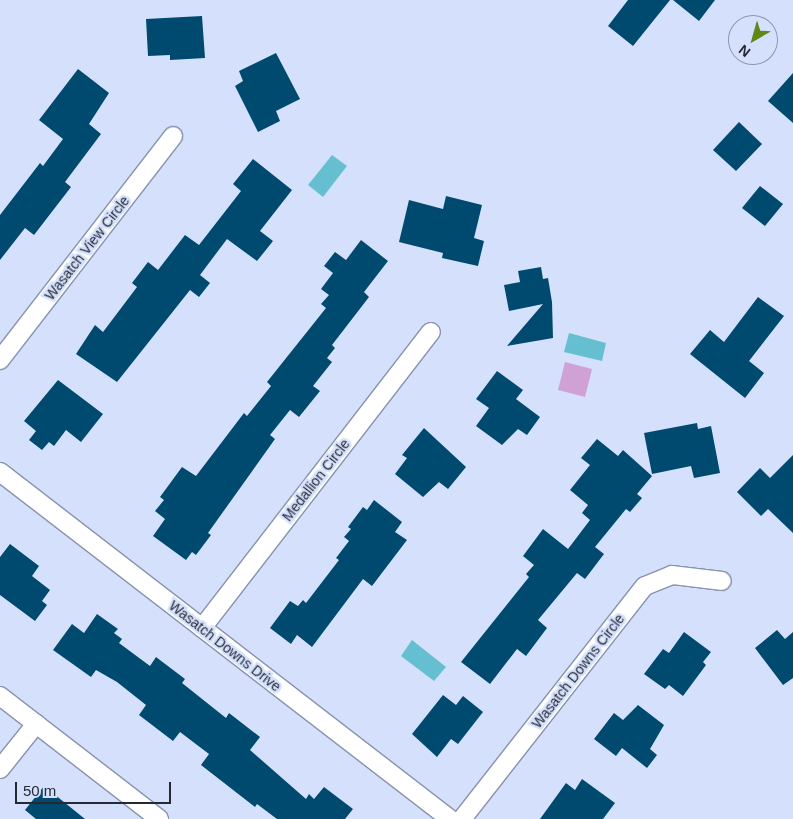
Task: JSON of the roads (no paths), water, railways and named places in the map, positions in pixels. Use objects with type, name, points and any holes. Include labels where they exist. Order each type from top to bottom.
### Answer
[{"type":"street","name":"Wasatch View Circle","points":[[0,360],[174,136]]},
{"type":"street","name":"Medallion Circle","points":[[202,628],[431,332]]},
{"type":"street","name":"Wasatch Downs Drive","points":[[0,472],[450,819]]},
{"type":"street","name":"Wasatch Downs Circle","points":[[462,819],[645,586],[672,575],[722,581]]},
{"type":"street","points":[[0,696],[159,819]]},
{"type":"street","points":[[0,769],[36,724]]},
{"type":"water","points":[[332,155],[347,166],[323,197],[308,185]]},
{"type":"water","points":[[569,333],[606,343],[602,361],[564,352]]},
{"type":"water","points":[[412,640],[446,667],[434,681],[401,656]]}]
